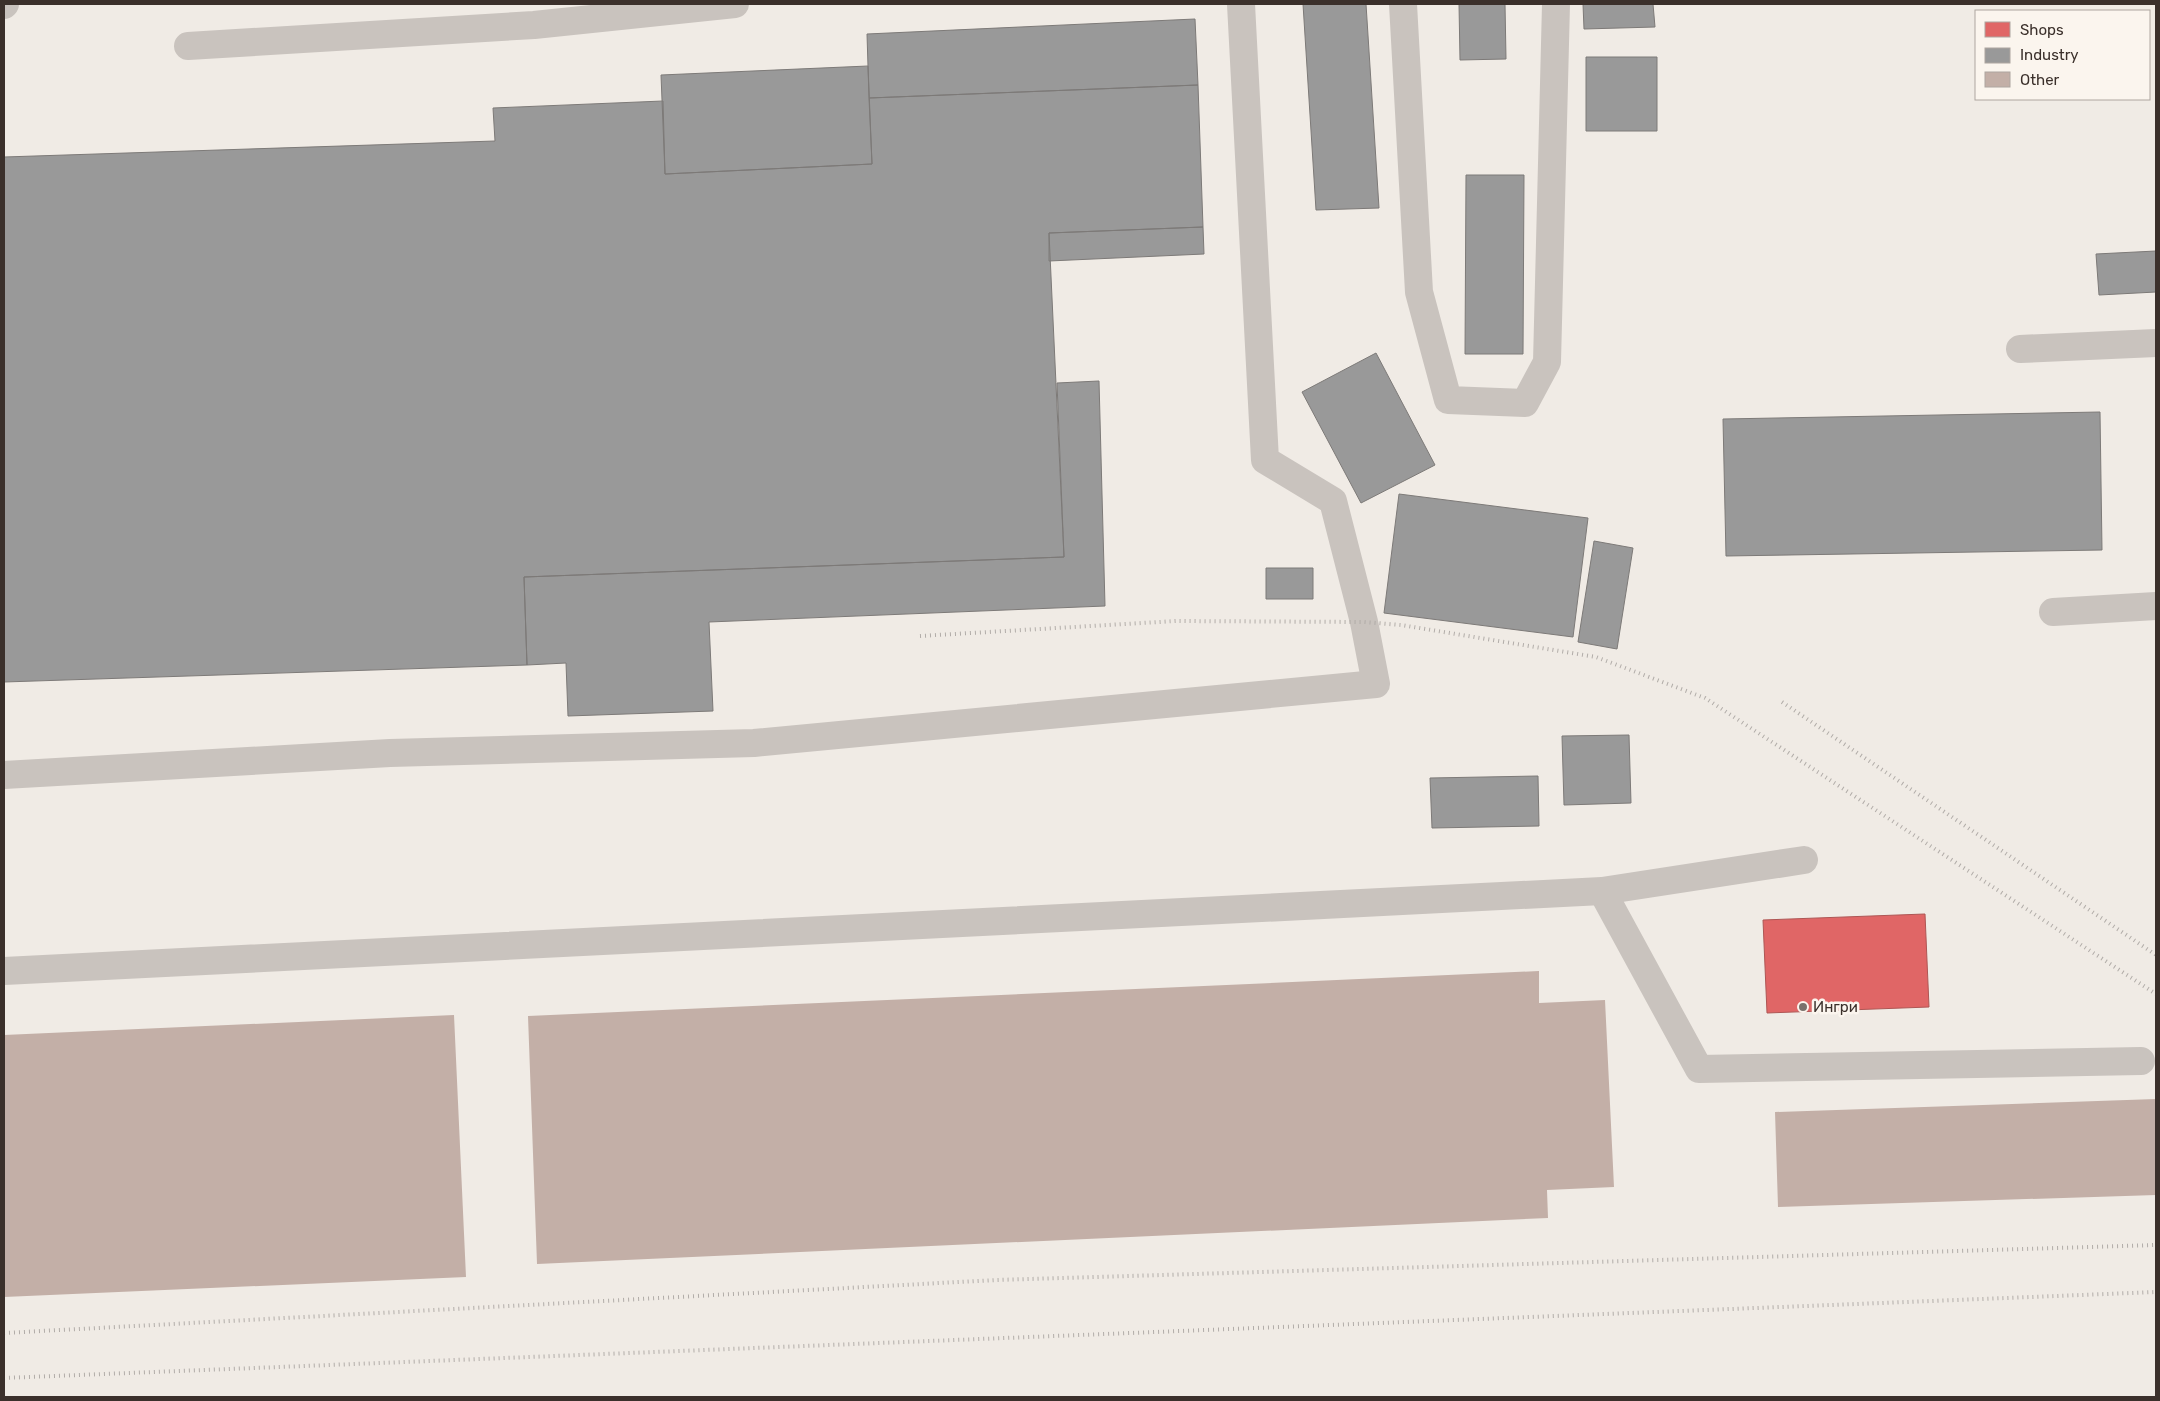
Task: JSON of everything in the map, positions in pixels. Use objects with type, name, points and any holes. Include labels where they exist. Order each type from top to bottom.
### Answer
[{"type":"lane","points":[[188,46],[537,14],[735,4]]},
{"type":"lane","points":[[4,775],[390,753],[754,742],[1376,684],[1364,622],[1333,501],[1265,460],[1241,4]]},
{"type":"lane","points":[[1404,4],[1419,292],[1448,400],[1526,403],[1547,362],[1556,4]]},
{"type":"lane","points":[[2020,349],[2156,343]]},
{"type":"lane","points":[[2053,612],[2156,606]]},
{"type":"lane","points":[[4,971],[1602,891],[1804,860]]},
{"type":"lane","points":[[1602,891],[1699,1069],[2141,1061]]},
{"type":"building: Shops","points":[[1925,914],[1929,1007],[1767,1013],[1763,920]]},
{"type":"building: Industry","points":[[1303,4],[1366,4],[1379,208],[1316,210]]},
{"type":"building: Industry","points":[[1459,4],[1505,4],[1506,59],[1460,60]]},
{"type":"building: Industry","points":[[1583,4],[1653,4],[1655,27],[1584,29]]},
{"type":"building: Industry","points":[[1195,19],[1198,85],[869,98],[867,34]]},
{"type":"building: Industry","points":[[1586,57],[1657,57],[1657,131],[1586,131]]},
{"type":"building: Industry","points":[[868,66],[872,164],[665,174],[661,75]]},
{"type":"building: Industry","points":[[1198,85],[1203,227],[1049,233],[1064,557],[524,577],[527,665],[4,682],[4,157],[495,141],[493,108],[663,101],[665,174],[872,164],[869,98]]},
{"type":"building: Industry","points":[[1466,175],[1524,175],[1523,354],[1465,354]]},
{"type":"building: Industry","points":[[1203,227],[1204,254],[1049,261],[1049,233]]},
{"type":"building: Industry","points":[[2156,251],[2156,292],[2099,295],[2096,254]]},
{"type":"building: Industry","points":[[1376,353],[1435,465],[1361,503],[1302,392]]},
{"type":"building: Industry","points":[[1099,381],[1105,606],[709,622],[713,711],[568,716],[566,663],[527,665],[524,577],[1064,557],[1057,383]]},
{"type":"building: Industry","points":[[2100,412],[2102,550],[1726,556],[1723,419]]},
{"type":"building: Industry","points":[[1399,494],[1588,518],[1573,637],[1384,613]]},
{"type":"building: Industry","points":[[1594,541],[1633,548],[1617,649],[1578,642]]},
{"type":"building: Industry","points":[[1266,568],[1313,568],[1313,599],[1266,599]]},
{"type":"building: Industry","points":[[1629,735],[1631,803],[1564,805],[1562,736]]},
{"type":"building: Industry","points":[[1538,776],[1539,826],[1432,828],[1430,778]]},
{"type":"building: Other","points":[[1539,971],[1539,1003],[1605,1000],[1614,1187],[1547,1190],[1548,1218],[537,1264],[528,1016]]},
{"type":"building: Other","points":[[454,1015],[466,1277],[4,1297],[4,1035]]},
{"type":"building: Other","points":[[2156,1099],[2156,1195],[1778,1207],[1775,1112]]},
{"type":"railway","points":[[920,636],[1176,621],[1364,622],[1401,625],[1596,657],[1705,698],[2156,994]]},
{"type":"railway","points":[[1782,702],[2156,955]]},
{"type":"railway","points":[[4,1333],[996,1280],[2156,1245]]},
{"type":"railway","points":[[4,1378],[2156,1292]]},
{"type":"place","name":"Ингри","points":[[1803,1007]]}]
